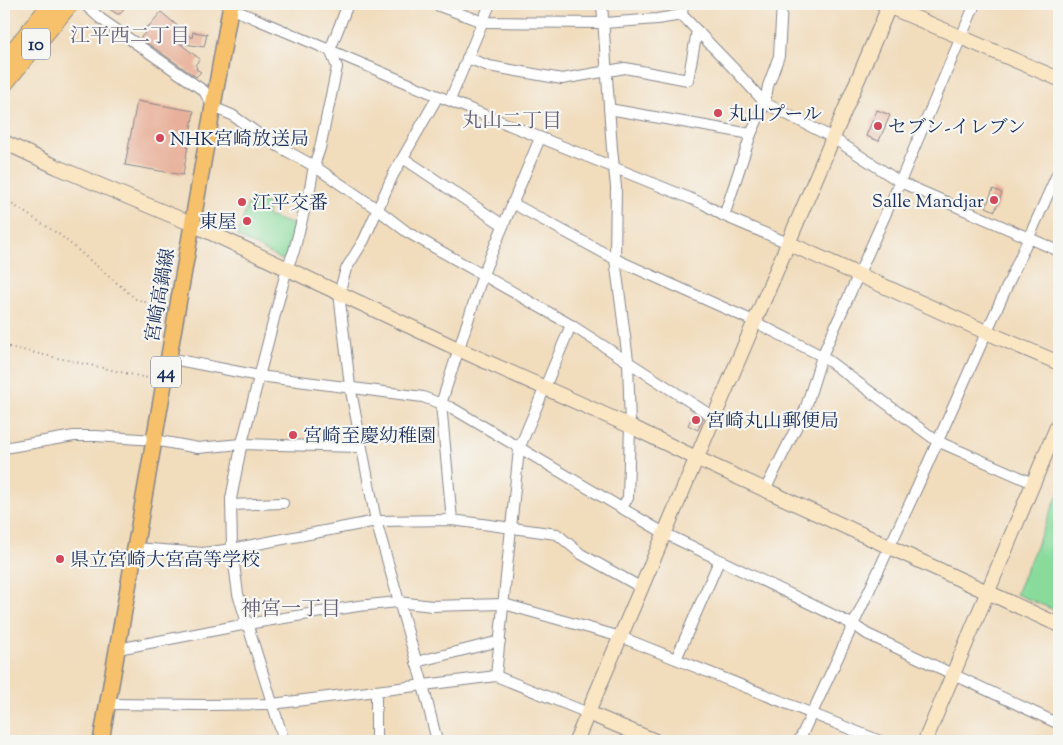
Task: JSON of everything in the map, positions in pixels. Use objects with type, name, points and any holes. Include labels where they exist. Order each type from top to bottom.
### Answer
[{"type":"highway","name":"10","points":[[4,63],[52,4]]},
{"type":"highway","name":"10","points":[[4,83],[69,4]]},
{"type":"main road","name":"宮崎高鍋線","points":[[101,741],[231,6]]},
{"type":"street","points":[[84,4],[101,19],[204,91],[213,107],[232,116],[268,140],[314,166],[377,208],[407,232],[571,325],[628,360],[715,418]]},
{"type":"street","points":[[284,741],[238,594],[232,549],[231,505],[242,444],[320,148],[337,67],[330,50],[348,4]]},
{"type":"street","points":[[434,4],[483,22],[604,23],[682,15]]},
{"type":"street","points":[[450,100],[490,4]]},
{"type":"street","points":[[602,4],[616,187],[615,259],[628,360],[630,426],[628,498],[621,508]]},
{"type":"street","points":[[683,4],[682,15],[764,103],[833,138],[900,182],[1059,251]]},
{"type":"street","points":[[724,216],[779,56],[782,4]]},
{"type":"street","points":[[765,490],[805,410],[822,356],[900,182],[975,4]]},
{"type":"street","points":[[576,741],[696,458],[715,418],[887,5],[1059,79]]},
{"type":"street","points":[[231,6],[438,96],[704,204],[724,216],[1059,363]]},
{"type":"street","points":[[467,58],[488,66],[562,79],[625,68],[688,80],[697,31]]},
{"type":"street","points":[[437,741],[424,685],[398,602],[376,521],[350,386],[339,293],[346,269],[364,240],[377,208],[438,96]]},
{"type":"street","points":[[609,109],[751,134]]},
{"type":"street","points":[[452,520],[441,404],[482,274],[540,138]]},
{"type":"street","points":[[4,142],[192,224],[458,349],[630,426],[1059,625]]},
{"type":"street","points":[[403,158],[503,225]]},
{"type":"street","points":[[798,741],[890,547],[1059,170]]},
{"type":"street","points":[[512,203],[615,259],[755,322],[822,356],[937,441],[1033,483]]},
{"type":"street","points":[[496,676],[520,449],[571,325]]},
{"type":"street","points":[[168,358],[259,376],[350,386],[423,397],[452,408],[664,533],[854,625],[867,634],[1059,724]]},
{"type":"street","points":[[926,741],[1059,422]]},
{"type":"street","points":[[4,448],[74,436],[154,440],[198,448],[242,444],[361,447]]},
{"type":"street","points":[[231,505],[283,503]]},
{"type":"street","points":[[135,548],[202,553],[376,521],[452,520],[557,534],[581,554],[642,588]]},
{"type":"street","points":[[676,659],[719,561]]},
{"type":"street","points":[[118,649],[246,624],[358,606],[398,602],[432,606],[504,604],[621,637],[880,741]]},
{"type":"street","points":[[416,662],[500,641]]},
{"type":"street","points":[[108,704],[272,704],[496,676],[655,741]]},
{"type":"street","points":[[376,691],[376,741]]},
{"type":"path","points":[[4,199],[60,235],[136,299],[176,312]]},
{"type":"path","points":[[4,346],[164,382]]},
{"type":"green space","points":[[250,198],[269,204],[267,216],[295,225],[286,258],[282,260],[237,236]]},
{"type":"green space","points":[[1059,492],[1059,612],[1016,594]]},
{"type":"building","points":[[102,4],[127,4],[120,14],[117,14]]},
{"type":"building","points":[[161,12],[192,38],[193,32],[207,34],[204,47],[179,43],[200,59],[195,65],[196,69],[201,72],[196,77],[140,38],[146,32],[144,28],[149,26]]},
{"type":"building","name":"NHK宮崎放送局","points":[[137,101],[194,111],[183,175],[125,165]]},
{"type":"building","name":"セブン-イレブン","points":[[877,110],[890,115],[879,141],[866,136]]},
{"type":"building","name":"Salle Mandjar","points":[[993,189],[1002,193],[995,211],[986,207]]},
{"type":"building","name":"宮崎丸山郵便局","points":[[694,413],[703,418],[698,430],[688,425]]},
{"type":"place","name":"丸山プール","points":[[718,113]]},
{"type":"place","name":"セブン-イレブン","points":[[878,126]]},
{"type":"place","name":"NHK宮崎放送局","points":[[160,138]]},
{"type":"place","name":"Salle Mandjar","points":[[994,200]]},
{"type":"place","name":"江平交番","points":[[242,202]]},
{"type":"place","name":"東屋","points":[[247,221]]},
{"type":"place","name":"宮崎丸山郵便局","points":[[696,420]]},
{"type":"place","name":"宮崎至慶幼稚園","points":[[293,435]]},
{"type":"place","name":"県立宮崎大宮高等学校","points":[[60,559]]},
{"type":"district","name":"江平西二丁目","points":[[130,35]]},
{"type":"district","name":"丸山二丁目","points":[[512,120]]},
{"type":"district","name":"神宮一丁目","points":[[291,608]]}]
